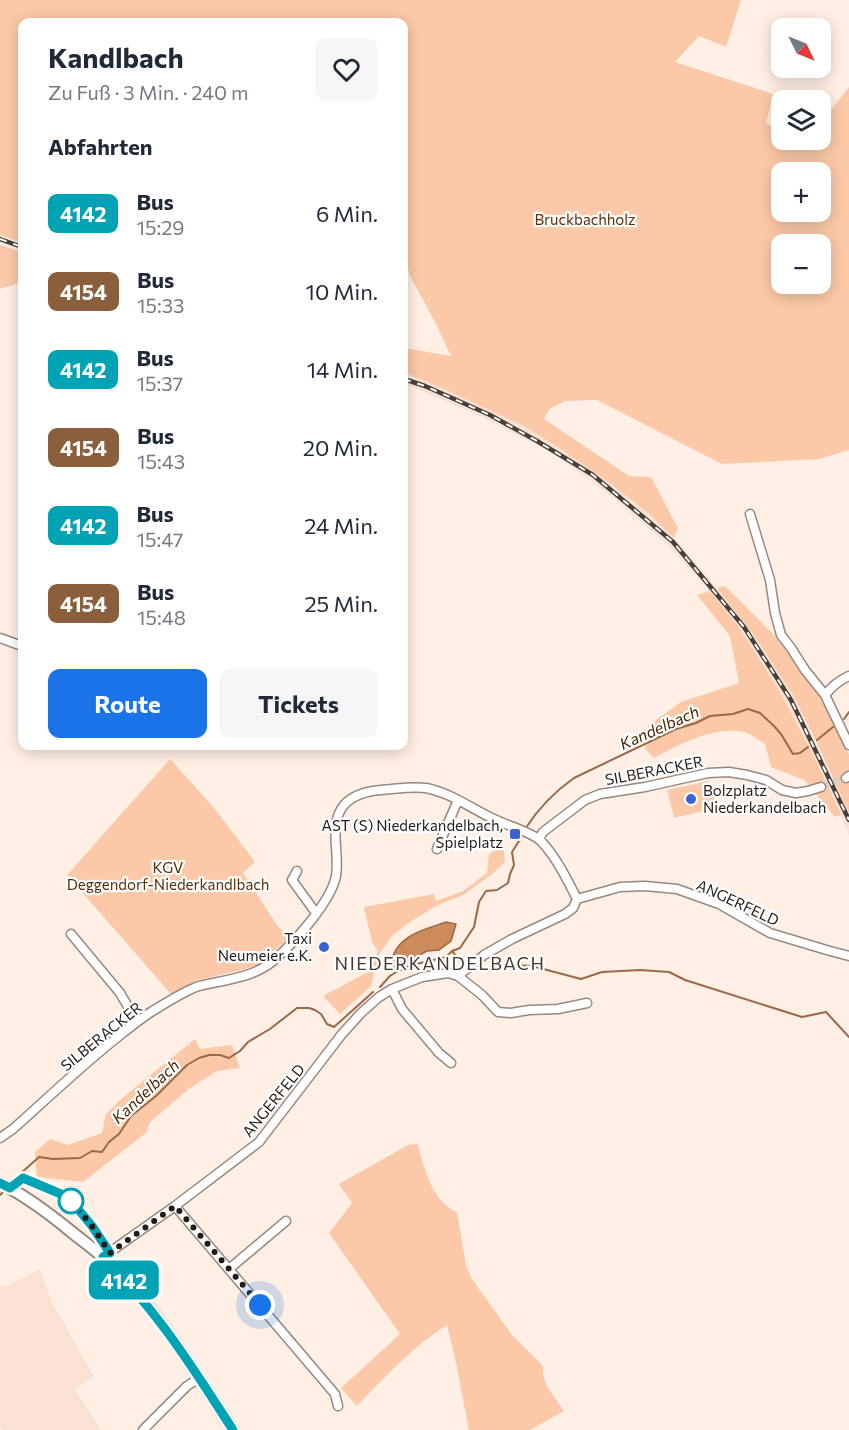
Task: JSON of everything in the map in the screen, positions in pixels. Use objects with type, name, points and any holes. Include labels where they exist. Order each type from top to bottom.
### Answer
[{"type":"main road","points":[[5,1185],[106,1255],[156,1318],[233,1430]]},
{"type":"street","points":[[750,514],[770,580],[781,635],[825,695],[849,745]]},
{"type":"street","points":[[0,638],[18,645]]},
{"type":"street","points":[[825,695],[833,686],[849,676]]},
{"type":"street","name":"SILBERACKER","points":[[0,1138],[100,1051],[149,1013],[197,987],[258,971],[271,962],[316,914],[331,892],[338,861],[336,830],[338,817],[344,806],[354,796],[366,792],[410,787],[438,791],[539,839],[543,832],[585,800],[600,794],[708,773],[729,772],[747,775],[766,780],[782,790],[796,793],[821,788]]},
{"type":"street","points":[[437,849],[458,800]]},
{"type":"street","points":[[539,839],[577,899]]},
{"type":"street","points":[[297,871],[292,880],[316,914]]},
{"type":"street","name":"ANGERFELD","points":[[106,1255],[259,1142],[348,1027],[378,997],[422,977],[448,973],[458,976],[484,955],[565,914],[573,908],[577,899],[620,887],[645,886],[677,889],[719,904],[770,933],[849,956]]},
{"type":"street","points":[[70,934],[120,993],[137,1022]]},
{"type":"street","points":[[458,976],[482,995],[498,1012],[558,1009],[587,1003]]},
{"type":"street","points":[[392,989],[402,1009],[439,1053],[451,1063]]},
{"type":"street","points":[[5,1185],[23,1178],[68,1197],[92,1226],[106,1255]]},
{"type":"street","points":[[175,1206],[335,1394],[338,1406]]},
{"type":"street","points":[[229,1269],[286,1221]]},
{"type":"street","points":[[143,1430],[187,1386],[199,1378]]},
{"type":"shaded area","points":[[408,374],[524,426],[611,484],[648,513],[674,538],[757,640],[794,697],[849,813],[849,835],[797,721],[740,630],[710,591],[668,545],[615,499],[553,453],[484,418],[408,385]]},
{"type":"shaded area","points":[[446,922],[456,924],[451,941],[439,950],[427,951],[394,969],[391,962],[399,945],[420,931]]},
{"type":"shaded area","points":[[40,1269],[51,1300],[94,1377],[75,1389],[101,1430],[3,1430],[0,1427],[0,1285],[4,1287]]},
{"type":"green space","name":"Bruckbachholz","points":[[0,0],[741,0],[726,47],[699,36],[675,62],[771,93],[766,123],[771,126],[771,150],[831,150],[831,110],[849,87],[849,450],[819,459],[722,464],[597,400],[565,401],[549,409],[544,419],[629,476],[651,477],[678,528],[674,538],[648,513],[611,484],[524,426],[408,374],[408,349],[451,356],[409,274],[408,267],[408,18],[18,18],[18,242],[0,235]]},
{"type":"green space","points":[[0,245],[18,251],[18,283],[0,289]]},
{"type":"green space","points":[[725,586],[773,634],[831,712],[849,754],[849,813],[794,697],[757,640],[717,588]]},
{"type":"green space","points":[[710,591],[756,653],[783,698],[808,744],[841,815],[835,817],[804,780],[771,767],[765,744],[744,732],[709,734],[686,742],[654,758],[645,749],[648,726],[681,702],[739,683],[730,636],[697,595]]},
{"type":"green space","name":"KGV Deggendorf-Niederkandlbach","points":[[170,759],[215,809],[255,862],[243,873],[277,925],[289,938],[257,966],[195,981],[171,994],[67,875]]},
{"type":"green space","name":"Bolzplatz Niederkandelbach","points":[[709,781],[716,808],[674,818],[667,790]]},
{"type":"green space","name":"NIEDERKANDELBACH","points":[[503,846],[505,862],[491,875],[463,895],[436,906],[393,935],[380,953],[371,986],[340,1014],[323,996],[368,972],[378,951],[372,942],[364,907],[434,894],[436,901],[463,891],[487,873],[489,854]]},
{"type":"green space","points":[[195,1039],[200,1049],[232,1045],[240,1068],[217,1071],[189,1089],[150,1122],[146,1133],[83,1182],[37,1177],[35,1152],[50,1139],[68,1145],[102,1133],[106,1114]]},
{"type":"green space","points":[[417,1144],[435,1192],[448,1207],[457,1212],[466,1266],[472,1279],[511,1334],[543,1366],[546,1384],[564,1411],[530,1430],[469,1430],[447,1325],[411,1353],[357,1406],[341,1388],[400,1334],[329,1233],[352,1203],[339,1184],[408,1145]]},
{"type":"waterway","name":"Kandelbach","points":[[525,829],[547,801],[574,778],[676,729],[710,716],[733,714],[748,709],[760,713],[774,726],[793,754],[800,753],[808,747]]},
{"type":"waterway","name":"Kandelbach","points":[[844,719],[849,712]]},
{"type":"waterway","points":[[817,740],[833,727]]},
{"type":"waterway","name":"Kandelbach","points":[[380,987],[398,971],[412,965],[446,957],[452,951],[460,948],[474,927],[479,902],[486,891],[497,890],[508,883],[514,865],[512,852],[521,838]]},
{"type":"waterway","points":[[452,951],[466,965]]},
{"type":"waterway","points":[[471,967],[492,971],[514,965],[532,966],[581,979],[602,972],[640,970],[669,972],[685,980],[802,1017],[826,1012],[849,1037]]},
{"type":"waterway","name":"Kandelbach","points":[[20,1174],[39,1157],[80,1158],[92,1151],[102,1152],[119,1134],[131,1116],[156,1096],[187,1065],[199,1058],[209,1055],[229,1058],[297,1008],[315,1010],[321,1014],[327,1024],[334,1027],[373,992]]},
{"type":"waterway","name":"Kandelbach","points":[[0,1195],[3,1192]]},
{"type":"tunnel","points":[[821,787],[846,778]]},
{"type":"railway","points":[[0,239],[18,246]]},
{"type":"railway","points":[[408,380],[490,415],[593,475],[673,542],[744,627],[791,700],[849,820]]},
{"type":"bus line","name":"4142","points":[[0,1183],[10,1188],[23,1178],[68,1197],[92,1226],[110,1253],[103,1257],[156,1318],[233,1430]]},
{"type":"place","name":"Bolzplatz Niederkandelbach","points":[[691,799]]},
{"type":"place","name":"AST (S) Niederkandelbach, Spielplatz","points":[[515,834]]},
{"type":"place","name":"Taxi Neumeier e.K.","points":[[324,947]]},
{"type":"district","name":"NIEDERKANDELBACH","points":[[440,963]]},
{"type":"route","points":[[71,1201],[68,1197],[92,1226],[110,1253],[175,1206],[260,1305]]}]
